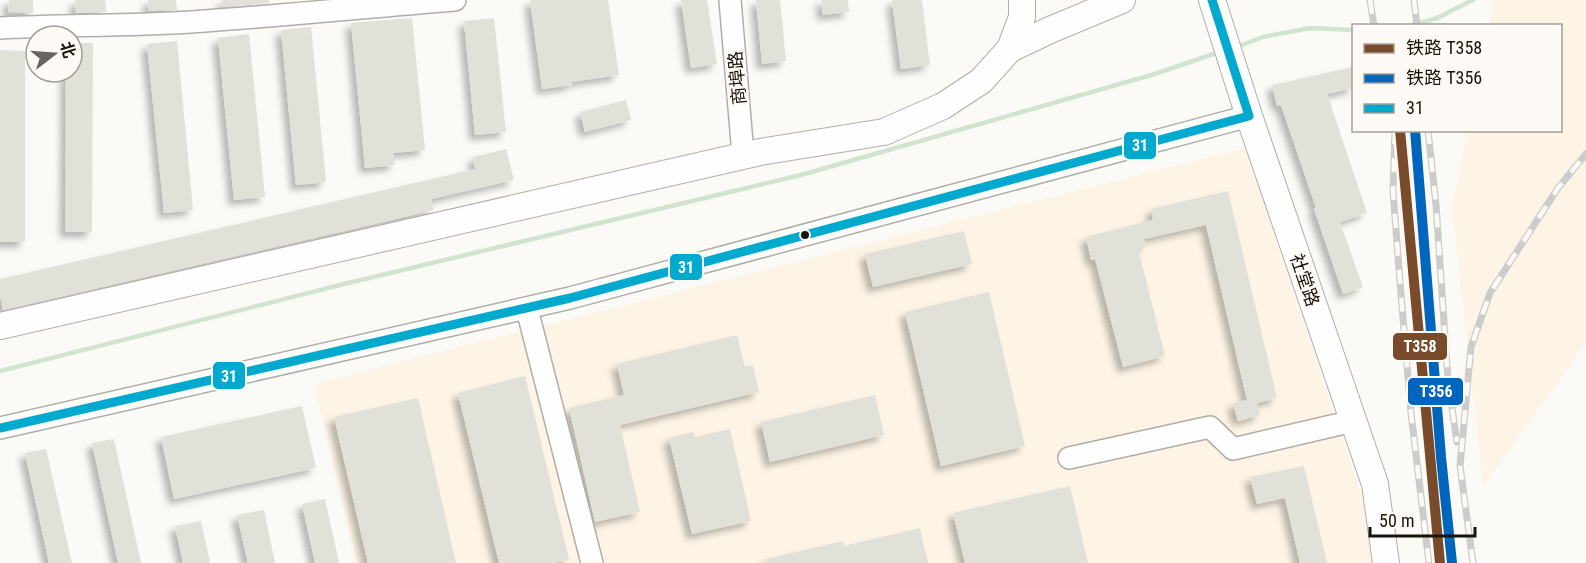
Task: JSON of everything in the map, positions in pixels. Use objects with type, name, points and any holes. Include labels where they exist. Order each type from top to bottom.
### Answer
[{"type":"main road","points":[[0,326],[743,155],[884,132],[943,106],[981,81],[1010,49],[1022,17],[1022,0]]},
{"type":"main road","points":[[1010,49],[1122,0]]},
{"type":"main road","name":"社堂路","points":[[1212,0],[1249,116],[1375,484],[1386,563]]},
{"type":"street","points":[[0,28],[189,22],[455,0]]},
{"type":"street","name":"商埠路","points":[[730,0],[743,155]]},
{"type":"street","points":[[0,428],[527,309],[1249,116]]},
{"type":"street","points":[[527,309],[591,563]]},
{"type":"street","points":[[1069,458],[1210,427],[1233,449],[1353,421]]},
{"type":"shaded area","points":[[1494,0],[1586,0],[1586,343],[1483,486],[1452,209],[1467,132],[1562,132],[1562,24],[1489,24]]},
{"type":"shaded area","points":[[1245,148],[1363,500],[1374,563],[357,563],[314,384]]},
{"type":"building","points":[[9,0],[33,0],[33,13],[8,12]]},
{"type":"building","points":[[75,0],[105,0],[106,12],[76,13]]},
{"type":"building","points":[[148,0],[176,0],[177,10],[149,11]]},
{"type":"building","points":[[222,0],[269,0],[269,3],[223,7]]},
{"type":"building","points":[[530,0],[608,0],[619,75],[542,89]]},
{"type":"building","points":[[681,0],[707,0],[717,64],[691,68]]},
{"type":"building","points":[[756,0],[780,0],[786,61],[762,64]]},
{"type":"building","points":[[821,0],[848,0],[849,12],[823,15]]},
{"type":"building","points":[[892,0],[922,0],[930,65],[901,69]]},
{"type":"building","points":[[412,18],[425,150],[393,153],[395,165],[365,168],[351,23]]},
{"type":"building","points":[[494,18],[506,132],[475,135],[464,21]]},
{"type":"building","points":[[311,27],[326,182],[296,185],[281,30]]},
{"type":"building","points":[[249,34],[265,197],[234,200],[218,38]]},
{"type":"building","points":[[177,41],[193,210],[164,213],[147,44]]},
{"type":"building","points":[[84,43],[93,43],[92,232],[65,232],[66,84],[84,84]]},
{"type":"building","points":[[0,50],[24,51],[25,242],[0,242]]},
{"type":"building","points":[[1352,67],[1352,88],[1327,94],[1367,213],[1340,222],[1363,287],[1343,294],[1314,209],[1316,208],[1281,105],[1277,106],[1272,85]]},
{"type":"building","points":[[626,100],[631,120],[585,132],[580,112]]},
{"type":"building","points":[[506,149],[514,180],[431,199],[434,210],[3,310],[0,279],[475,169],[473,157]]},
{"type":"building","points":[[1228,191],[1277,398],[1257,403],[1260,415],[1238,421],[1233,403],[1247,400],[1206,225],[1144,239],[1146,246],[1138,248],[1165,356],[1123,367],[1095,259],[1091,260],[1086,237],[1153,220],[1151,209]]},
{"type":"building","points":[[964,231],[972,264],[873,287],[865,254]]},
{"type":"building","points":[[989,292],[1025,446],[941,466],[905,312]]},
{"type":"building","points":[[737,335],[745,367],[753,365],[759,392],[620,425],[640,512],[595,522],[569,408],[624,395],[617,364]]},
{"type":"building","points":[[525,376],[569,559],[554,563],[499,563],[458,393]]},
{"type":"building","points":[[875,395],[884,435],[770,462],[761,422]]},
{"type":"building","points":[[418,398],[456,563],[368,563],[334,417]]},
{"type":"building","points":[[302,406],[316,468],[174,499],[161,437]]},
{"type":"building","points":[[730,429],[751,521],[692,534],[669,438],[693,432],[695,437]]},
{"type":"building","points":[[114,439],[141,563],[118,563],[92,443]]},
{"type":"building","points":[[46,449],[72,563],[49,563],[25,453]]},
{"type":"building","points":[[1304,466],[1327,563],[1300,563],[1285,498],[1257,504],[1250,477]]},
{"type":"building","points":[[1070,486],[1088,563],[965,563],[953,513]]},
{"type":"building","points":[[325,499],[339,563],[315,563],[302,504]]},
{"type":"building","points":[[264,510],[275,563],[248,563],[237,515]]},
{"type":"building","points":[[201,521],[210,563],[183,563],[175,526]]},
{"type":"building","points":[[920,528],[928,563],[767,563],[766,559],[843,541],[844,546]]},
{"type":"waterway","points":[[1417,24],[1437,18],[1473,0]]},
{"type":"waterway","points":[[1236,47],[1263,37],[1310,28],[1352,30]]},
{"type":"waterway","points":[[0,371],[344,284],[801,175],[1155,74],[1219,52]]},
{"type":"railway","points":[[1370,0],[1374,24]]},
{"type":"railway","points":[[1414,0],[1417,24]]},
{"type":"railway","points":[[1395,132],[1393,191],[1400,282],[1411,413],[1429,563]]},
{"type":"railway","points":[[1428,132],[1436,205],[1448,381],[1457,442]]},
{"type":"railway","points":[[1473,563],[1460,466],[1471,347],[1490,293],[1558,188],[1586,154]]},
{"type":"rail line","name":"T358","points":[[1400,132],[1440,563]]},
{"type":"rail line","name":"T356","points":[[1415,132],[1441,457],[1452,563]]},
{"type":"transit line","name":"31","points":[[0,428],[570,298],[1249,116],[1212,0]]}]
